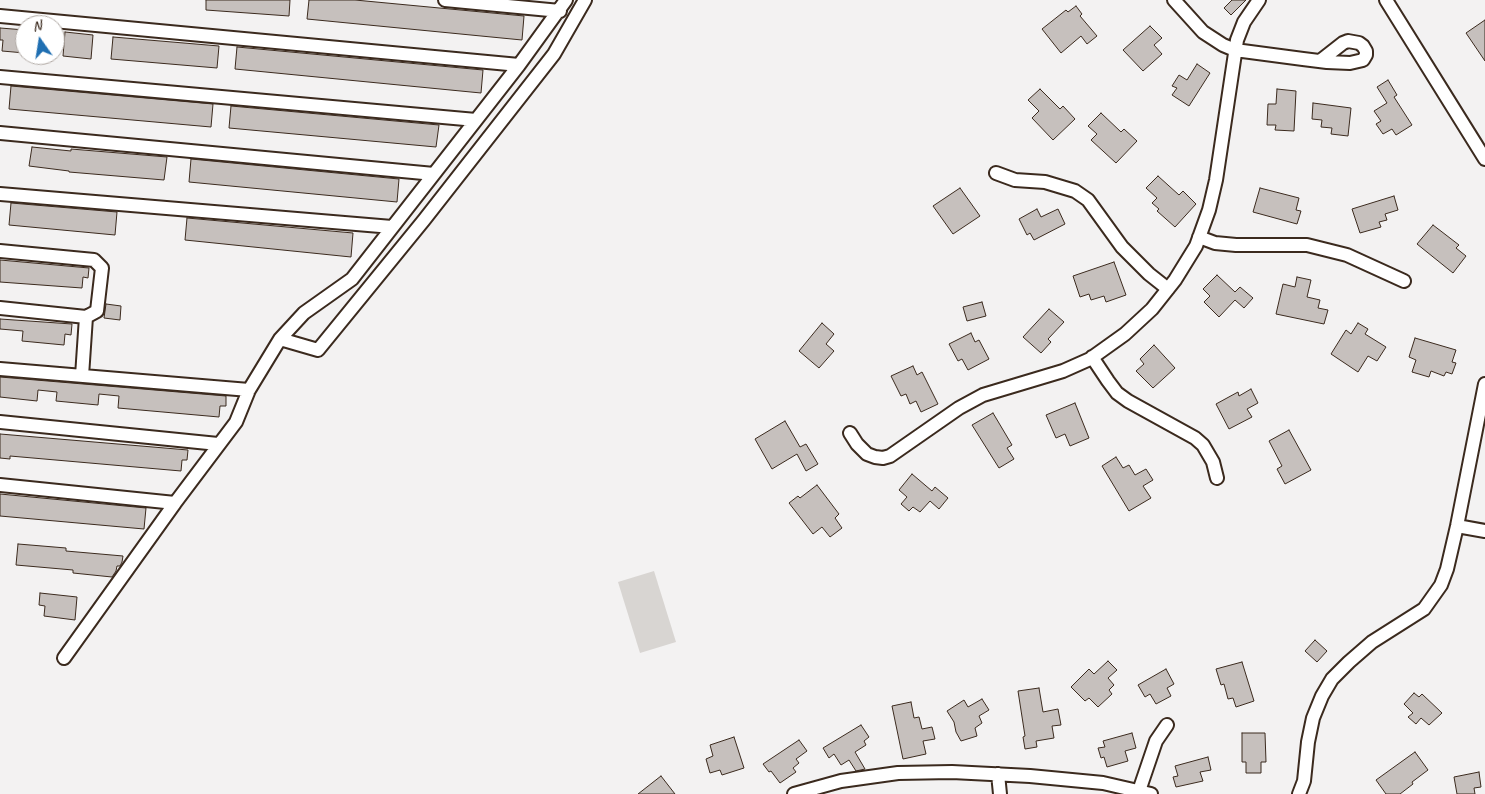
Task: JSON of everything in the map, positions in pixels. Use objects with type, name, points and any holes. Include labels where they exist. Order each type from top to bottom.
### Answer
[{"type":"street","points":[[444,0],[563,5]]},
{"type":"street","points":[[280,339],[318,350],[430,212],[554,54],[585,0]]},
{"type":"street","points":[[1174,0],[1203,32],[1223,45],[1235,50],[1320,61]]},
{"type":"street","points":[[850,433],[867,454],[875,458],[890,456],[960,408],[983,395],[1063,371],[1092,357],[1124,334],[1152,309],[1168,289],[1192,252],[1210,210],[1237,40],[1244,22],[1259,0]]},
{"type":"street","points":[[1386,0],[1485,159]]},
{"type":"street","points":[[64,658],[174,503],[236,422],[249,390],[280,339],[304,313],[352,280],[519,65],[563,5]]},
{"type":"street","points":[[0,16],[519,65]]},
{"type":"street","points":[[0,77],[476,120]]},
{"type":"street","points":[[0,133],[434,174]]},
{"type":"street","points":[[996,173],[1015,180],[1045,182],[1075,191],[1088,200],[1122,248],[1168,289]]},
{"type":"street","points":[[0,194],[392,227]]},
{"type":"street","points":[[1199,237],[1215,243],[1236,245],[1307,245],[1347,255],[1404,281]]},
{"type":"street","points":[[0,251],[94,260],[102,268],[97,311],[86,317],[0,308]]},
{"type":"street","points":[[82,376],[86,317]]},
{"type":"street","points":[[1092,357],[1108,382],[1128,402],[1203,444],[1213,462],[1216,478]]},
{"type":"street","points":[[0,369],[249,390]]},
{"type":"street","points":[[1299,794],[1304,781],[1308,742],[1313,718],[1332,679],[1372,642],[1424,609],[1441,585],[1447,569],[1457,526],[1485,384]]},
{"type":"street","points":[[0,422],[218,444]]},
{"type":"street","points":[[0,485],[174,503]]},
{"type":"street","points":[[1457,526],[1485,531]]},
{"type":"street","points":[[794,794],[841,781],[898,773],[952,772],[1103,783],[1145,792],[1156,741],[1167,725]]},
{"type":"street","points":[[998,774],[1000,794]]},
{"type":"street","points":[[1304,781],[1307,794]]},
{"type":"shaded area","points":[[654,571],[676,642],[640,653],[618,582]]},
{"type":"building","points":[[206,0],[290,0],[289,16],[206,10]]},
{"type":"building","points":[[309,0],[355,0],[524,16],[522,40],[307,19]]},
{"type":"building","points":[[1232,0],[1246,0],[1231,15],[1224,8]]},
{"type":"building","points":[[1076,6],[1082,14],[1080,16],[1097,36],[1087,44],[1081,36],[1061,53],[1042,29],[1066,10],[1068,12]]},
{"type":"building","points":[[1485,20],[1485,61],[1466,33]]},
{"type":"building","points":[[1150,26],[1162,38],[1154,45],[1162,54],[1143,71],[1123,50]]},
{"type":"building","points":[[0,28],[15,29],[15,52],[2,51],[3,40],[0,40]]},
{"type":"building","points":[[65,32],[93,35],[91,59],[65,56]]},
{"type":"building","points":[[113,37],[219,46],[217,68],[111,59]]},
{"type":"building","points":[[237,47],[483,70],[481,93],[235,69]]},
{"type":"building","points":[[1197,64],[1210,73],[1189,106],[1172,95],[1177,88],[1172,86],[1179,75],[1187,80]]},
{"type":"building","points":[[1388,80],[1397,95],[1394,97],[1412,125],[1396,135],[1392,129],[1383,134],[1376,124],[1381,121],[1374,111],[1387,103],[1377,87]]},
{"type":"building","points":[[11,86],[213,104],[211,127],[9,109]]},
{"type":"building","points":[[1040,89],[1060,109],[1063,106],[1075,119],[1053,140],[1032,118],[1039,111],[1028,100]]},
{"type":"building","points":[[1277,89],[1296,91],[1294,131],[1275,130],[1276,125],[1267,125],[1268,104],[1276,104]]},
{"type":"building","points":[[1313,103],[1351,108],[1348,136],[1331,134],[1332,128],[1321,127],[1322,120],[1312,119]]},
{"type":"building","points":[[231,106],[439,125],[436,147],[229,128]]},
{"type":"building","points":[[1101,113],[1121,132],[1124,129],[1137,141],[1116,163],[1091,140],[1097,134],[1088,126]]},
{"type":"building","points":[[32,147],[167,157],[164,180],[69,172],[29,166]]},
{"type":"building","points":[[191,159],[399,179],[397,202],[189,182]]},
{"type":"building","points":[[1158,176],[1179,195],[1183,191],[1196,204],[1175,227],[1157,211],[1159,209],[1152,203],[1157,198],[1146,188]]},
{"type":"building","points":[[960,188],[980,216],[953,234],[933,206]]},
{"type":"building","points":[[1260,188],[1299,198],[1296,210],[1301,211],[1297,224],[1253,212]]},
{"type":"building","points":[[1394,196],[1398,210],[1385,214],[1387,220],[1379,222],[1381,227],[1360,233],[1352,209]]},
{"type":"building","points":[[11,203],[117,212],[115,235],[9,225]]},
{"type":"building","points":[[1037,209],[1041,217],[1058,209],[1065,224],[1034,240],[1030,233],[1027,235],[1019,219]]},
{"type":"building","points":[[187,218],[353,233],[351,257],[185,240]]},
{"type":"building","points":[[1433,225],[1459,245],[1456,248],[1466,256],[1453,273],[1417,244]]},
{"type":"building","points":[[0,260],[89,268],[88,278],[83,277],[82,288],[0,282]]},
{"type":"building","points":[[1114,262],[1126,295],[1106,302],[1104,296],[1091,300],[1089,294],[1080,297],[1073,276]]},
{"type":"building","points":[[1217,275],[1235,292],[1240,287],[1253,298],[1244,308],[1235,300],[1219,317],[1204,302],[1210,296],[1203,289]]},
{"type":"building","points":[[1297,277],[1311,280],[1307,297],[1320,300],[1318,308],[1328,310],[1324,324],[1276,314],[1283,284],[1295,287]]},
{"type":"building","points":[[982,302],[986,316],[967,321],[963,307]]},
{"type":"building","points":[[106,304],[121,306],[120,320],[104,318]]},
{"type":"building","points":[[1049,309],[1064,322],[1048,339],[1051,342],[1041,353],[1023,337]]},
{"type":"building","points":[[0,319],[72,324],[71,335],[65,334],[64,345],[22,341],[23,331],[0,329]]},
{"type":"building","points":[[822,323],[834,334],[826,344],[834,351],[819,368],[799,351]]},
{"type":"building","points":[[1358,323],[1368,329],[1365,334],[1386,347],[1377,361],[1368,356],[1358,372],[1331,354],[1346,330],[1351,334]]},
{"type":"building","points":[[971,333],[975,342],[979,340],[989,359],[968,370],[962,359],[958,361],[949,344]]},
{"type":"building","points":[[1415,338],[1456,350],[1452,362],[1456,363],[1452,374],[1446,372],[1444,376],[1431,371],[1429,377],[1412,372],[1416,360],[1409,357]]},
{"type":"building","points":[[1154,345],[1175,368],[1153,388],[1136,371],[1144,364],[1140,359]]},
{"type":"building","points":[[913,366],[917,375],[922,372],[938,404],[921,412],[916,401],[910,404],[906,394],[901,396],[891,376]]},
{"type":"building","points":[[0,377],[226,396],[226,406],[220,406],[219,417],[118,408],[119,396],[99,394],[98,405],[56,401],[57,392],[38,390],[37,401],[0,397]]},
{"type":"building","points":[[1251,389],[1258,403],[1247,409],[1252,417],[1229,429],[1216,404],[1238,392],[1239,396]]},
{"type":"building","points":[[1075,403],[1089,438],[1070,446],[1065,434],[1056,438],[1046,415]]},
{"type":"building","points":[[993,413],[1012,445],[1007,448],[1014,459],[999,468],[972,425]]},
{"type":"building","points":[[785,421],[800,447],[806,444],[818,464],[806,471],[797,454],[772,469],[755,439]]},
{"type":"building","points":[[1289,430],[1311,470],[1285,484],[1277,469],[1282,466],[1269,441]]},
{"type":"building","points":[[0,434],[188,450],[187,460],[182,460],[181,471],[10,456],[10,459],[0,458]]},
{"type":"building","points":[[1116,457],[1123,468],[1129,465],[1135,475],[1146,469],[1153,480],[1143,486],[1151,498],[1129,511],[1102,466]]},
{"type":"building","points":[[912,474],[932,491],[935,487],[948,498],[939,509],[930,501],[920,512],[913,507],[909,511],[901,504],[907,497],[899,490]]},
{"type":"building","points":[[817,485],[839,514],[835,518],[842,528],[830,537],[822,527],[813,534],[789,503],[798,496],[800,498]]},
{"type":"building","points":[[0,494],[146,508],[144,529],[0,516]]},
{"type":"building","points":[[18,544],[66,548],[66,551],[123,556],[120,566],[117,566],[112,577],[73,573],[73,570],[16,565]]},
{"type":"building","points":[[40,593],[77,597],[75,620],[44,616],[45,606],[39,605]]},
{"type":"building","points":[[1315,640],[1327,651],[1317,662],[1305,651]]},
{"type":"building","points":[[1108,661],[1117,670],[1108,678],[1114,685],[1109,690],[1112,694],[1098,707],[1089,698],[1085,701],[1071,687],[1089,669],[1094,674]]},
{"type":"building","points":[[1242,662],[1254,701],[1236,707],[1233,698],[1228,699],[1224,684],[1221,685],[1216,669]]},
{"type":"building","points":[[1166,669],[1174,684],[1167,688],[1171,696],[1156,704],[1150,694],[1145,697],[1138,685]]},
{"type":"building","points":[[1039,688],[1043,712],[1058,709],[1061,725],[1052,726],[1054,738],[1036,741],[1037,747],[1025,749],[1023,737],[1025,736],[1018,691]]},
{"type":"building","points":[[1414,693],[1419,697],[1422,694],[1442,713],[1429,725],[1421,718],[1416,724],[1408,717],[1413,713],[1404,704]]},
{"type":"building","points":[[982,699],[989,710],[979,716],[982,723],[975,728],[977,736],[961,741],[956,732],[954,722],[947,711],[964,700],[968,707]]},
{"type":"building","points":[[911,702],[914,718],[919,717],[922,729],[932,727],[935,739],[923,741],[926,754],[903,759],[892,706]]},
{"type":"building","points":[[861,725],[869,737],[864,741],[866,745],[855,752],[865,769],[856,771],[849,760],[841,765],[834,754],[829,758],[823,748]]},
{"type":"building","points":[[1132,733],[1136,748],[1125,751],[1128,761],[1107,767],[1104,757],[1101,758],[1098,748],[1105,747],[1103,741]]},
{"type":"building","points":[[1242,733],[1265,733],[1266,762],[1261,762],[1261,773],[1246,773],[1246,762],[1242,762]]},
{"type":"building","points":[[734,737],[744,768],[722,775],[720,770],[710,773],[706,759],[713,756],[710,745]]},
{"type":"building","points":[[799,740],[807,751],[796,759],[799,763],[793,768],[796,772],[780,783],[763,764]]},
{"type":"building","points":[[1415,752],[1428,770],[1400,794],[1386,794],[1376,780]]},
{"type":"building","points":[[1208,757],[1211,770],[1200,772],[1203,781],[1176,787],[1173,777],[1178,776],[1175,766]]},
{"type":"building","points":[[1479,772],[1481,787],[1474,788],[1475,794],[1457,794],[1454,777]]},
{"type":"building","points":[[661,776],[675,794],[638,794]]}]
